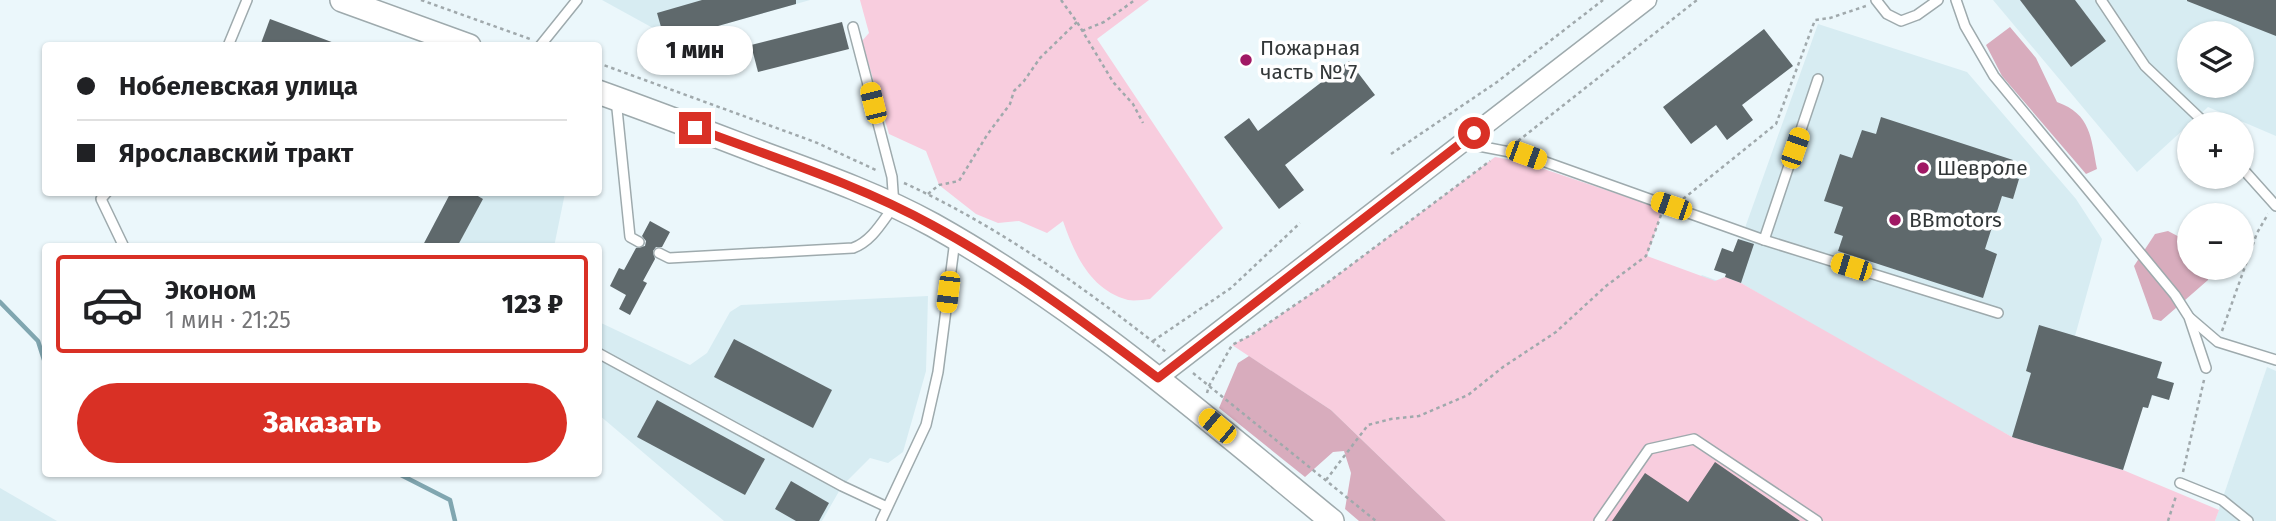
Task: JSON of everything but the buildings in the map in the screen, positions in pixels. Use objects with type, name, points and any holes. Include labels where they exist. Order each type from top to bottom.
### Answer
[{"type":"street","points":[[342,0],[458,42]]},
{"type":"street","points":[[1158,378],[1647,0]]},
{"type":"street","points":[[607,95],[852,187],[894,205],[955,238],[1036,287],[1158,378],[1332,521]]},
{"type":"lane","points":[[230,42],[247,0]]},
{"type":"lane","points":[[543,42],[577,0]]},
{"type":"lane","points":[[1878,2],[1887,14],[1901,21],[1917,15],[1938,0]]},
{"type":"lane","points":[[1956,0],[1969,35],[1994,76],[2175,295],[2189,317],[2206,368]]},
{"type":"lane","points":[[2101,0],[2145,66],[2193,112]]},
{"type":"lane","points":[[659,253],[669,258],[853,248],[862,245],[871,237],[894,205],[892,177],[853,27]]},
{"type":"lane","points":[[1764,240],[1818,79]]},
{"type":"lane","points":[[607,95],[630,237],[639,242]]},
{"type":"lane","points":[[1461,143],[1526,155],[1764,240],[1998,313]]},
{"type":"lane","points":[[2254,181],[2276,206]]},
{"type":"lane","points":[[104,196],[101,199],[122,243]]},
{"type":"lane","points":[[881,521],[926,425],[938,372],[955,238]]},
{"type":"lane","points":[[2189,317],[2218,342],[2276,360]]},
{"type":"lane","points":[[602,355],[887,507]]},
{"type":"lane","points":[[1599,521],[1649,449],[1694,439],[1817,521]]},
{"type":"lane","points":[[2180,483],[2222,500],[2248,521]]},
{"type":"path","points":[[421,0],[536,42]]},
{"type":"path","points":[[1061,0],[1113,82],[1133,104],[1143,123]]},
{"type":"path","points":[[1082,31],[1104,22],[1135,0]]},
{"type":"path","points":[[1391,154],[1497,82],[1603,0]]},
{"type":"path","points":[[1232,345],[1327,283],[1505,150],[1660,31],[1696,0]]},
{"type":"path","points":[[1376,521],[1325,480],[1368,425],[1419,416],[1478,388],[1503,367],[1556,332],[1606,286],[1646,256],[1662,212],[1776,124],[1815,20],[1830,19],[1878,2]]},
{"type":"path","points":[[928,194],[939,185],[960,181],[987,135],[1010,104],[1014,91],[1040,58],[1077,22]]},
{"type":"path","points":[[1153,341],[1231,288],[1300,223]]},
{"type":"shaded area","points":[[602,0],[810,0],[665,41],[662,33]]},
{"type":"shaded area","points":[[860,0],[1149,0],[1097,39],[1223,228],[1150,299],[1130,300],[1103,288],[1085,269],[1063,221],[1047,233],[1019,221],[998,223],[976,214],[939,185],[926,151],[889,134],[862,41],[869,33]]},
{"type":"shaded area","points":[[1993,0],[2276,0],[2276,136],[2254,127],[2254,112],[2220,112],[2208,107],[2203,112],[2177,112],[2177,135],[2137,172]]},
{"type":"shaded area","points":[[1818,24],[1967,72],[2076,199],[2102,239],[2075,336],[2162,362],[2158,378],[2174,383],[2169,400],[2153,395],[2148,408],[2142,407],[2123,470],[2003,432],[1446,521],[1702,275],[1770,300],[1725,277]]},
{"type":"shaded area","points":[[2010,27],[2036,58],[2057,102],[2077,113],[2083,120],[2091,137],[2097,169],[2086,174],[2002,76],[1986,45]]},
{"type":"shaded area","points":[[1495,157],[1523,162],[1659,208],[1662,212],[1647,256],[1715,281],[1725,277],[1741,283],[2012,437],[2123,470],[2219,510],[2215,521],[1446,521],[1331,410],[1232,345],[1327,283]]},
{"type":"shaded area","points":[[449,196],[564,196],[555,243],[424,243]]},
{"type":"shaded area","points":[[2168,231],[2177,236],[2177,280],[2208,280],[2161,321],[2153,319],[2134,266],[2155,234]]},
{"type":"shaded area","points":[[928,296],[926,371],[903,452],[888,463],[870,458],[842,486],[822,521],[724,521],[602,418],[602,323],[690,365],[707,353],[730,312],[741,305]]},
{"type":"shaded area","points":[[1249,356],[1331,410],[1446,521],[1359,521],[1345,509],[1351,473],[1344,451],[1333,452],[1305,477],[1219,408],[1238,363]]},
{"type":"shaded area","points":[[2267,367],[2276,371],[2276,521],[2215,521]]},
{"type":"shaded area","points":[[0,488],[57,521],[0,521]]},
{"type":"waterway","points":[[0,302],[38,341],[42,354]]},
{"type":"waterway","points":[[405,477],[450,500],[455,521]]},
{"type":"place","name":"Пожарная часть № 7","points":[[1246,60]]},
{"type":"place","name":"Шевроле","points":[[1923,168]]},
{"type":"place","name":"BBmotors","points":[[1895,220]]},
{"type":"route","points":[[695,128],[852,187],[931,224],[1036,287],[1158,378],[1474,133]]}]
